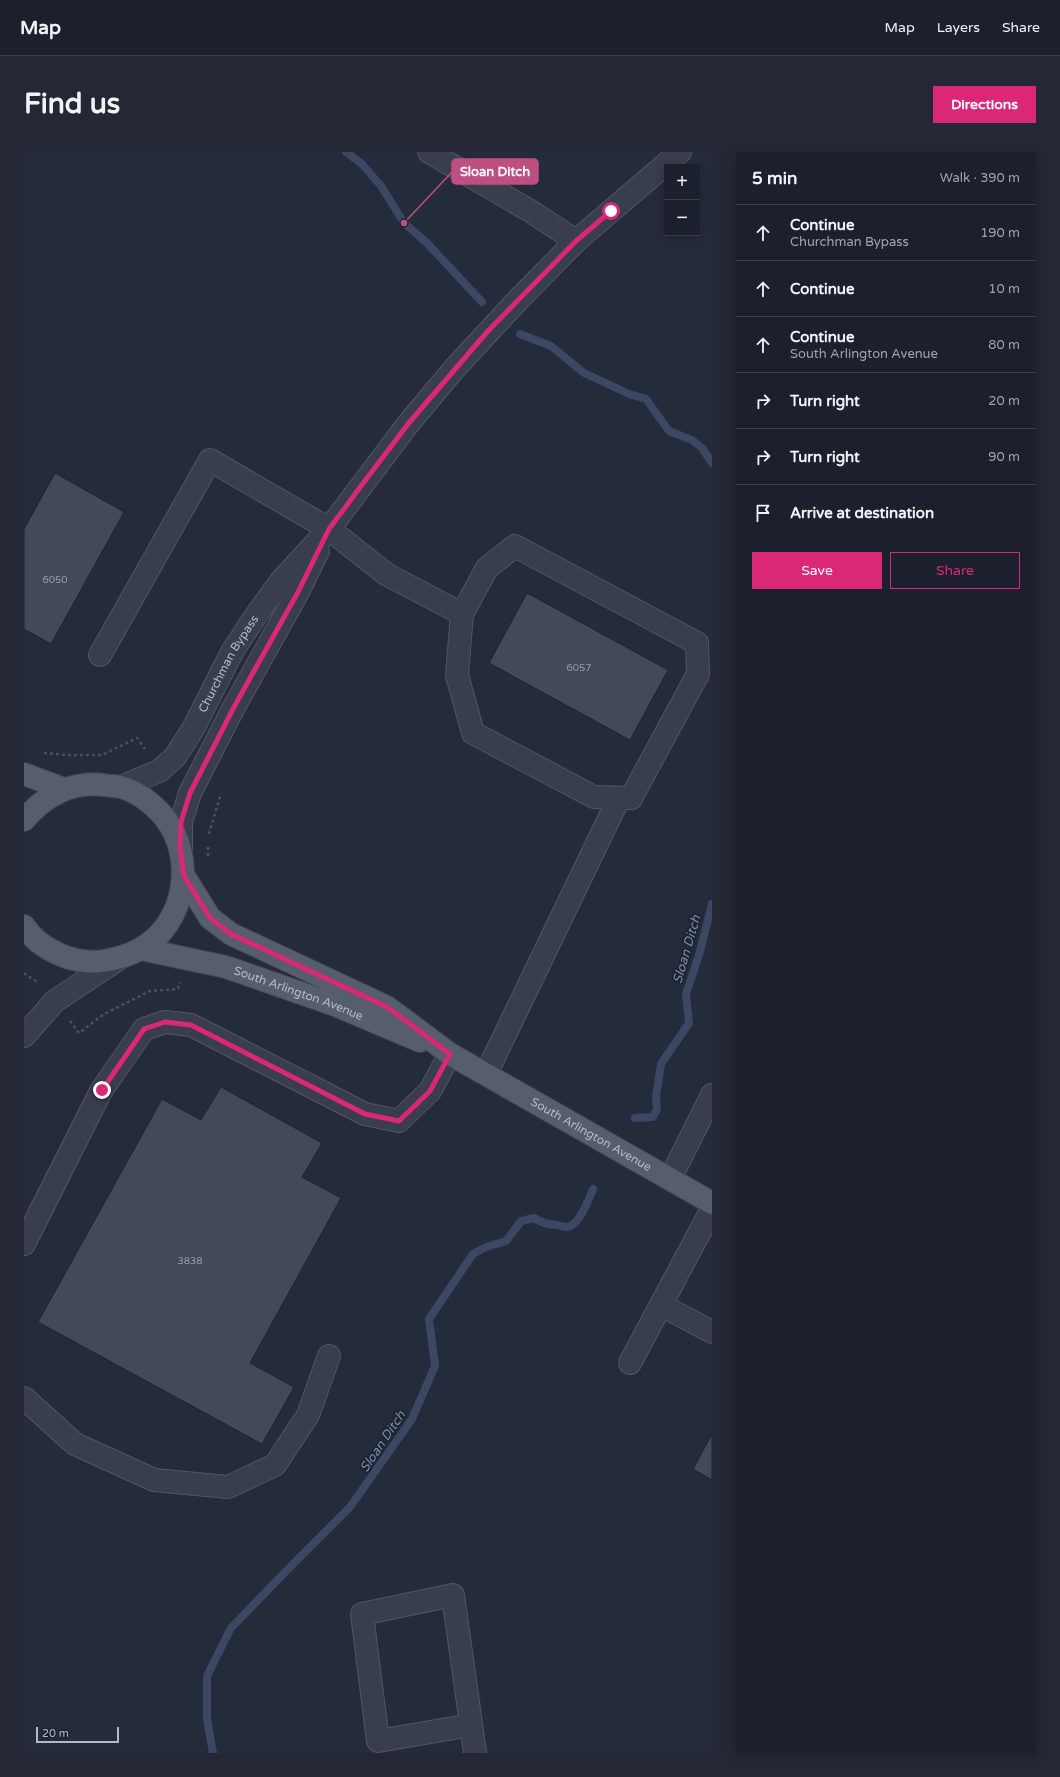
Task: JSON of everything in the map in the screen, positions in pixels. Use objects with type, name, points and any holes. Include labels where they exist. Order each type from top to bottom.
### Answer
[{"type":"main road","points":[[24,774],[64,789]]},
{"type":"main road","points":[[24,820],[33,809],[47,797],[64,789],[92,784],[121,787],[141,796],[158,810],[172,827],[180,847],[184,876],[180,898],[172,918],[158,936],[141,949],[120,958],[95,962],[71,959],[48,949],[29,933],[24,926]]},
{"type":"main road","name":"South Arlington Avenue","points":[[184,876],[210,918],[231,934],[387,1007],[450,1054]]},
{"type":"main road","name":"South Arlington Avenue","points":[[141,949],[226,967],[335,1005],[450,1054],[712,1203]]},
{"type":"street","points":[[429,152],[532,212],[576,241]]},
{"type":"street","name":"Churchman Bypass","points":[[121,787],[159,771],[175,757],[193,729],[232,652],[257,614],[281,581],[329,529],[408,424],[455,368],[508,310],[576,241],[680,152]]},
{"type":"street","points":[[100,655],[210,460],[329,529],[386,574],[462,614]]},
{"type":"street","name":"Churchman Bypass","points":[[180,847],[181,822],[190,793],[241,693],[298,592],[329,529]]},
{"type":"street","points":[[515,546],[697,643],[698,674],[631,798],[594,797],[473,733],[457,675],[462,614],[488,568],[515,546]]},
{"type":"street","points":[[486,1074],[619,798]]},
{"type":"street","points":[[24,1036],[55,1001],[120,958]]},
{"type":"street","points":[[24,1244],[102,1090],[144,1029],[165,1022],[191,1025],[365,1114],[399,1121],[430,1091],[450,1054]]},
{"type":"street","points":[[670,1179],[712,1095]]},
{"type":"street","points":[[630,1363],[712,1209]]},
{"type":"street","points":[[661,1305],[712,1332]]},
{"type":"street","points":[[24,1398],[75,1444],[154,1480],[228,1487],[275,1465],[308,1416],[329,1356]]},
{"type":"street","points":[[471,1725],[378,1741],[362,1614],[453,1595],[475,1753]]},
{"type":"path","points":[[38,752],[66,755],[102,755],[137,738],[148,752]]},
{"type":"path","points":[[208,860],[208,832],[222,788]]},
{"type":"path","points":[[72,1023],[79,1033],[111,1011],[150,991],[178,989],[180,982]]},
{"type":"building","points":[[55,473],[124,512],[51,644],[24,629],[24,529]]},
{"type":"building","points":[[527,593],[668,670],[630,740],[489,663]]},
{"type":"building","points":[[221,1087],[322,1143],[302,1177],[341,1198],[250,1363],[294,1387],[262,1444],[38,1322],[162,1099],[201,1120]]},
{"type":"building","points":[[712,1434],[712,1480],[693,1469]]},
{"type":"waterway","name":"Sloan Ditch","points":[[346,152],[362,164],[381,186],[404,223],[426,242],[482,302]]},
{"type":"waterway","name":"Sloan Ditch","points":[[520,334],[551,346],[584,373],[629,394],[646,399],[669,431],[692,440],[702,448],[712,463]]},
{"type":"waterway","name":"Sloan Ditch","points":[[635,1118],[653,1117],[657,1109],[656,1096],[661,1064],[689,1023],[686,994],[699,955],[712,904]]},
{"type":"waterway","name":"Sloan Ditch","points":[[213,1753],[207,1719],[207,1676],[231,1628],[350,1507],[412,1419],[435,1366],[429,1319],[473,1254],[486,1247],[506,1241],[521,1221],[534,1218],[548,1224],[566,1227],[571,1225],[576,1222],[583,1211],[593,1189]]},
{"type":"place","name":"Sloan Ditch","points":[[404,223]]},
{"type":"route","points":[[102,1090],[144,1029],[165,1022],[191,1025],[365,1114],[399,1121],[430,1091],[450,1054],[387,1007],[356,991],[231,934],[210,918],[184,876],[180,847],[181,822],[190,793],[234,707],[267,644],[298,592],[329,529],[340,513],[408,424],[487,332],[576,241],[611,211]]}]
